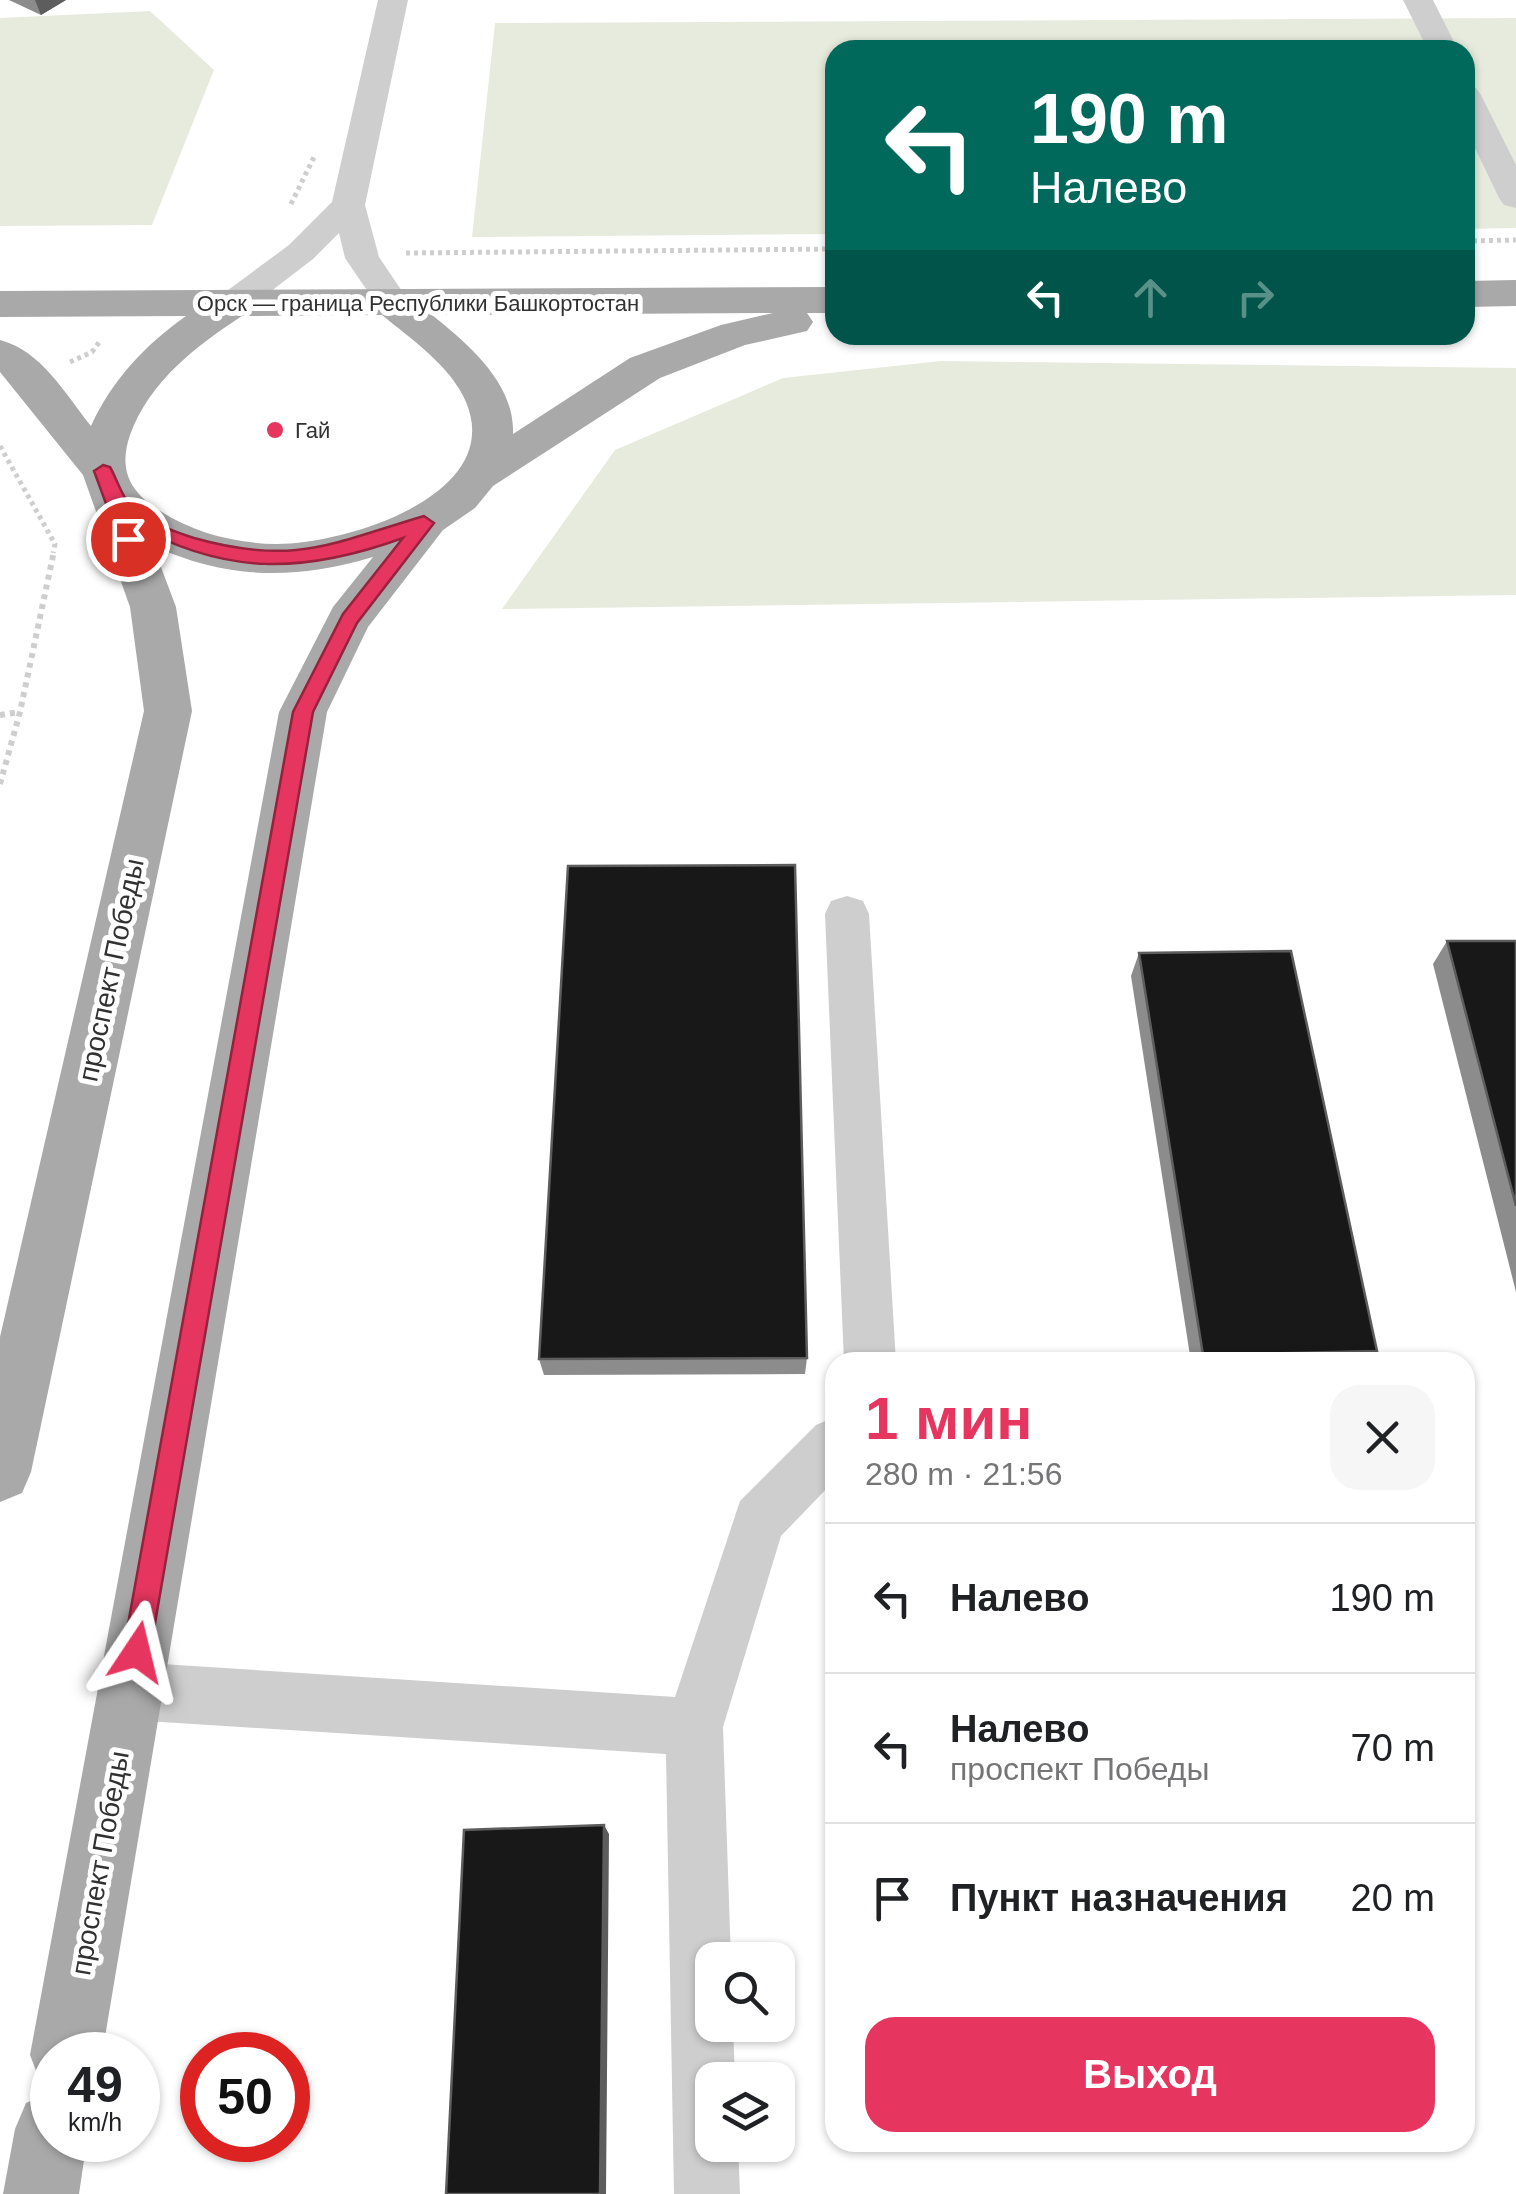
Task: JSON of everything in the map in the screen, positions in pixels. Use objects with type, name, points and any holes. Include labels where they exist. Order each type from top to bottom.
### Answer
[{"type":"main road","points":[[1475,294],[1516,293]]},
{"type":"main road","name":"Орск — граница Республики Башкортостан","points":[[0,304],[825,300]]},
{"type":"main road","points":[[392,303],[444,345],[488,404],[492,440],[480,475]]},
{"type":"main road","points":[[103,471],[107,437],[130,388],[162,352],[232,304]]},
{"type":"main road","points":[[0,353],[22,366],[103,471],[125,511],[172,538],[236,556],[296,559],[360,546],[424,523],[464,494],[480,475],[645,368],[735,334],[825,316]]},
{"type":"main road","name":"проспект Победы","points":[[0,1472],[168,710],[152,607],[103,471]]},
{"type":"main road","name":"проспект Победы","points":[[70,2032],[303,712],[349,619],[424,523]]},
{"type":"main road","points":[[41,2194],[46,2162]]},
{"type":"street","points":[[392,303],[362,258],[348,205],[393,0]]},
{"type":"street","points":[[1418,0],[1438,40]]},
{"type":"street","points":[[1475,115],[1516,198]]},
{"type":"street","points":[[232,304],[300,252],[348,205]]},
{"type":"street","points":[[846,914],[869,1352]]},
{"type":"street","points":[[708,2194],[694,1727],[759,1520],[825,1453]]},
{"type":"street","points":[[130,1691],[694,1727]]},
{"type":"path","points":[[1475,241],[1516,240]]},
{"type":"path","points":[[0,446],[55,544],[20,712],[0,784]]},
{"type":"path","points":[[0,715],[20,712]]},
{"type":"shaded area","points":[[150,11],[214,70],[152,225],[0,226],[0,18]]},
{"type":"shaded area","points":[[1516,18],[1516,228],[1475,229],[1475,40],[825,40],[825,234],[472,237],[495,23]]},
{"type":"shaded area","points":[[941,361],[1516,368],[1516,595],[502,609],[615,450],[783,378]]},
{"type":"building","points":[[795,865],[807,1358],[539,1359],[568,866]]},
{"type":"building","points":[[1447,941],[1516,941],[1516,1206]]},
{"type":"building","points":[[1291,951],[1377,1351],[1203,1352],[1139,953]]},
{"type":"building","points":[[604,1825],[600,2194],[446,2194],[464,1830]]},
{"type":"place","name":"Гай","points":[[275,430]]},
{"type":"route","points":[[128,539],[103,471],[125,511],[172,538],[236,556],[296,559],[360,546],[424,523],[349,619],[303,712],[137,1652]]}]
